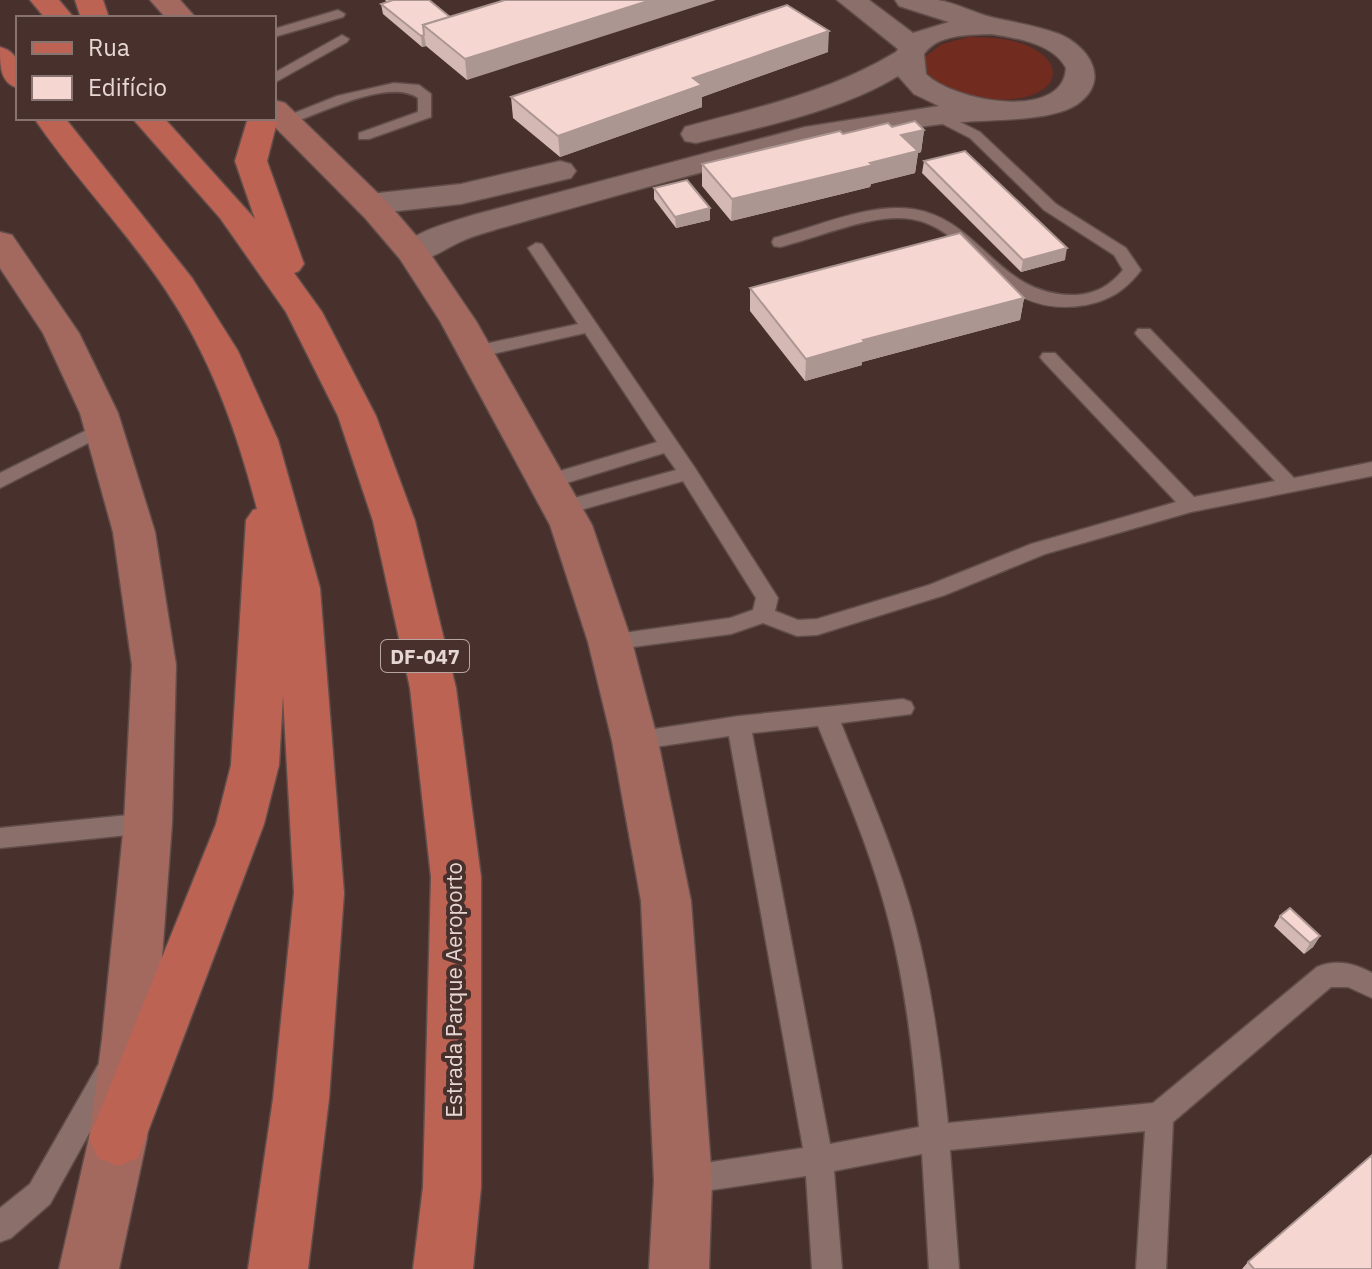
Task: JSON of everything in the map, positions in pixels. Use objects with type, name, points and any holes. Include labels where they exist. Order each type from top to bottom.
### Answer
[{"type":"main road","points":[[44,0],[58,16]]},
{"type":"main road","points":[[0,56],[16,76]]},
{"type":"main road","points":[[51,120],[180,285],[220,351],[268,469],[299,588],[319,893],[301,1099],[278,1269]]},
{"type":"main road","name":"Estrada Parque Aeroporto","points":[[149,120],[232,211],[304,312],[357,416],[394,521],[433,688],[456,877],[452,1187],[443,1269]]},
{"type":"main road","points":[[268,120],[251,161],[304,312]]},
{"type":"main road","points":[[118,1138],[240,824],[255,765],[261,689],[268,469]]},
{"type":"street","points":[[851,0],[910,52],[911,75],[928,91],[956,104],[991,110]]},
{"type":"street","points":[[909,0],[991,26]]},
{"type":"street","points":[[413,253],[451,233],[805,136],[938,116],[1023,110],[1051,104],[1071,94],[1080,80],[1079,65],[1067,50],[1047,38],[1020,29],[959,27],[932,34],[867,82],[844,91],[662,143]]},
{"type":"street","points":[[276,108],[370,204],[413,253],[475,352],[555,495],[610,642],[635,741],[666,901],[683,1181],[679,1269]]},
{"type":"street","points":[[370,204],[411,201],[504,186],[590,163]]},
{"type":"street","points":[[504,186],[522,213]]},
{"type":"street","points":[[0,242],[61,333],[103,428],[134,532],[154,665],[148,823],[129,1039],[118,1138],[89,1269]]},
{"type":"lane","points":[[276,32],[338,14]]},
{"type":"lane","points":[[276,104],[342,39]]},
{"type":"lane","points":[[276,106],[395,85],[418,91],[425,98],[428,105],[426,114],[364,136]]},
{"type":"lane","points":[[780,242],[892,214],[915,214],[939,224],[1017,289],[1032,296],[1073,301],[1104,296],[1123,284],[1132,270],[1120,252],[1050,207],[975,135],[938,116]]},
{"type":"lane","points":[[536,248],[688,473],[767,598],[763,615]]},
{"type":"lane","points":[[475,352],[589,327]]},
{"type":"lane","points":[[1144,333],[1289,484]]},
{"type":"lane","points":[[1049,357],[1190,505]]},
{"type":"lane","points":[[0,481],[103,428]]},
{"type":"lane","points":[[555,495],[668,445]]},
{"type":"lane","points":[[610,642],[731,626],[763,615],[797,628],[817,627],[937,590],[1038,549],[1190,505],[1372,469]]},
{"type":"lane","points":[[555,495],[688,473]]},
{"type":"lane","points":[[635,741],[739,725],[903,708]]},
{"type":"lane","points":[[826,716],[881,858],[909,951],[936,1138],[944,1269]]},
{"type":"lane","points":[[739,725],[819,1160],[827,1269]]},
{"type":"lane","points":[[0,838],[148,823]]},
{"type":"lane","points":[[683,1181],[936,1138],[1159,1116],[1326,975],[1351,975],[1372,986]]},
{"type":"lane","points":[[0,1227],[40,1194],[129,1039]]},
{"type":"lane","points":[[1151,1269],[1159,1116]]},
{"type":"shaded area","points":[[969,37],[1002,39],[1034,49],[1050,63],[1053,71],[1051,80],[1036,93],[1002,100],[946,88],[924,67],[926,56],[942,44]]},
{"type":"building","points":[[393,0],[429,0],[450,17],[423,25],[424,35],[421,36],[381,4]]},
{"type":"building","points":[[505,0],[651,0],[465,59],[423,25]]},
{"type":"building","points":[[787,5],[829,31],[693,78],[702,85],[558,136],[511,97]]},
{"type":"building","points":[[915,121],[924,130],[901,135],[918,151],[732,199],[702,164],[840,131],[843,134],[888,123],[892,127]]},
{"type":"building","points":[[965,151],[1067,248],[1023,260],[924,161]]},
{"type":"building","points":[[687,180],[710,208],[675,217],[654,188]]},
{"type":"building","points":[[960,233],[1024,298],[863,340],[865,342],[806,359],[750,288]]},
{"type":"building","points":[[1290,908],[1320,936],[1310,943],[1280,916]]},
{"type":"building","points":[[1372,1155],[1372,1269],[1254,1269],[1248,1262]]}]
